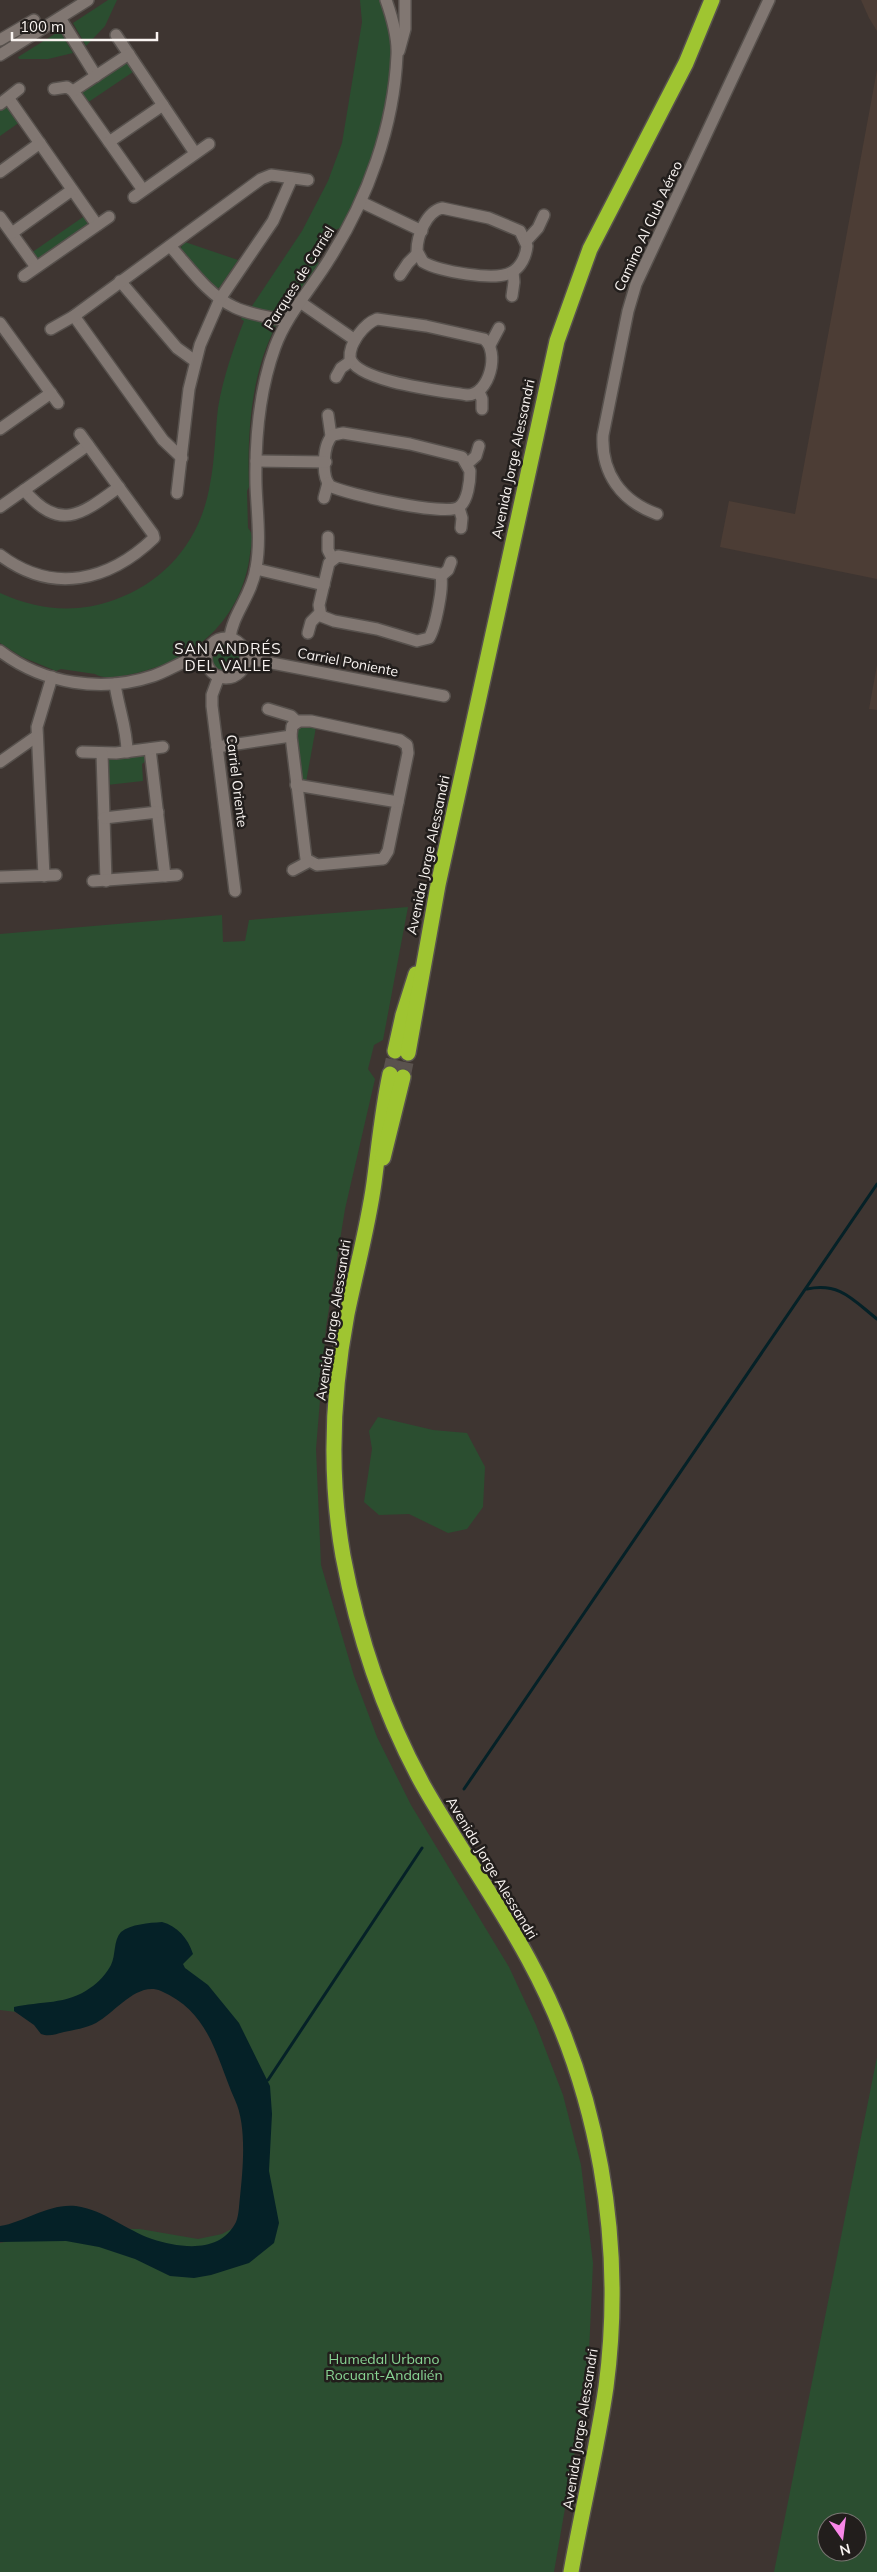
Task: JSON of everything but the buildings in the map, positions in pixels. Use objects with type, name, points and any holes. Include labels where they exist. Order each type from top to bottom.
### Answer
[{"type":"highway","name":"Avenida Jorge Alessandri","points":[[402,1052],[407,1000],[424,951],[557,341],[590,248],[686,63],[712,0]]},
{"type":"highway","name":"Avenida Jorge Alessandri","points":[[397,1076],[378,1138],[374,1183],[346,1318],[334,1406],[337,1506],[348,1578],[374,1676],[406,1752],[433,1802],[530,1962],[563,2036],[593,2130],[612,2246],[612,2302],[606,2383],[571,2572]]},
{"type":"street","points":[[0,55],[88,0]]},
{"type":"street","name":"Parques de Carriel","points":[[386,0],[394,31],[397,54]]},
{"type":"street","name":"Parques de Carriel","points":[[230,638],[234,623],[250,591],[256,569],[258,546],[256,461],[259,421],[267,374],[275,347],[287,321],[331,257],[361,202],[380,147],[397,54],[405,29],[405,0]]},
{"type":"street","name":"Camino Al Club Aéreo","points":[[657,514],[638,506],[618,488],[609,473],[604,456],[603,435],[628,311],[636,284],[769,0]]},
{"type":"street","points":[[60,18],[96,76]]},
{"type":"street","points":[[0,40],[34,20]]},
{"type":"street","points":[[116,35],[195,153]]},
{"type":"street","points":[[74,91],[129,54]]},
{"type":"street","points":[[54,89],[67,87],[74,91],[109,142],[139,194],[208,144]]},
{"type":"street","points":[[19,89],[4,102],[40,143],[97,225]]},
{"type":"street","points":[[109,142],[163,104]]},
{"type":"street","points":[[0,172],[40,143]]},
{"type":"street","points":[[51,329],[74,316],[264,177],[272,175],[308,180]]},
{"type":"street","points":[[177,493],[187,404],[195,361],[206,329],[220,299],[273,221],[292,178]]},
{"type":"street","points":[[12,233],[72,190]]},
{"type":"street","points":[[361,202],[422,231]]},
{"type":"street","points":[[526,241],[520,231],[499,221],[446,208],[434,212],[422,231],[416,248],[417,254],[426,264],[452,271],[493,275],[513,272],[524,258],[526,241],[538,228],[544,215]]},
{"type":"street","points":[[0,217],[36,267]]},
{"type":"street","points":[[24,276],[109,217]]},
{"type":"street","points":[[170,246],[220,299],[238,309],[287,321]]},
{"type":"street","points":[[400,275],[417,254]]},
{"type":"street","points":[[512,296],[513,272]]},
{"type":"street","points":[[120,281],[177,348],[195,361]]},
{"type":"street","points":[[300,302],[355,340]]},
{"type":"street","points":[[74,316],[163,440],[182,458]]},
{"type":"street","points":[[490,345],[480,338],[381,318],[368,324],[355,340],[350,350],[351,361],[358,369],[387,379],[467,394],[479,392],[487,380],[492,357],[490,345],[499,328]]},
{"type":"street","points":[[0,323],[58,403]]},
{"type":"street","points":[[336,377],[340,368],[351,361]]},
{"type":"street","points":[[479,392],[482,399],[482,410]]},
{"type":"street","points":[[0,428],[51,393]]},
{"type":"street","points":[[328,415],[331,436],[327,444],[325,477],[328,483],[336,488],[413,506],[450,510],[459,508],[465,500],[470,471],[467,464],[458,455],[410,444],[343,433],[331,436]]},
{"type":"street","points":[[0,555],[33,574],[54,578],[86,578],[115,568],[154,536],[80,434]]},
{"type":"street","points":[[0,507],[88,445]]},
{"type":"street","points":[[467,464],[476,456],[479,446]]},
{"type":"street","points":[[256,461],[326,462]]},
{"type":"street","points":[[324,498],[328,483]]},
{"type":"street","points":[[24,490],[43,509],[56,515],[72,516],[87,510],[118,487]]},
{"type":"street","points":[[459,508],[462,518],[461,528]]},
{"type":"street","points":[[328,537],[328,550],[332,558]]},
{"type":"street","points":[[342,556],[370,560],[436,572],[441,576],[442,582],[433,630],[429,638],[424,641],[334,621],[324,618],[320,613],[319,604],[329,563],[332,558],[342,556]]},
{"type":"street","points":[[441,576],[448,570],[451,562]]},
{"type":"street","points":[[256,569],[324,585]]},
{"type":"street","points":[[308,633],[311,622],[320,613]]},
{"type":"street","points":[[230,638],[240,644],[246,658],[243,667],[237,674],[228,678],[219,676],[209,668],[206,655],[212,643],[220,639],[230,638]]},
{"type":"street","points":[[0,651],[27,667],[52,677],[84,684],[115,684],[154,676],[206,655]]},
{"type":"street","name":"Carriel Poniente","points":[[246,658],[444,696]]},
{"type":"street","name":"Carriel Oriente","points":[[219,676],[212,699],[235,891]]},
{"type":"street","points":[[44,876],[37,722],[52,677]]},
{"type":"street","points":[[115,684],[119,709],[126,730],[127,752]]},
{"type":"street","points":[[268,709],[291,716],[297,722]]},
{"type":"street","points":[[311,721],[403,741],[407,746],[408,752],[398,802],[387,853],[383,859],[317,865],[308,862],[304,856],[291,736],[292,726],[297,722],[311,721]]},
{"type":"street","points":[[0,762],[37,736]]},
{"type":"street","points":[[217,747],[291,736]]},
{"type":"street","points":[[82,752],[127,752],[163,747]]},
{"type":"street","points":[[93,881],[171,876],[158,812],[150,749]]},
{"type":"street","points":[[102,753],[106,881]]},
{"type":"street","points":[[296,785],[398,802]]},
{"type":"street","points":[[104,818],[158,812]]},
{"type":"street","points":[[293,870],[308,862]]},
{"type":"street","points":[[0,877],[56,875]]},
{"type":"shaded area","points":[[861,0],[877,0],[877,31],[869,18]]},
{"type":"shaded area","points":[[877,70],[877,579],[720,547],[729,501],[795,514]]},
{"type":"shaded area","points":[[877,665],[877,710],[869,709]]},
{"type":"green space","points":[[108,0],[117,0],[105,26],[86,46],[73,23]]},
{"type":"green space","points":[[360,0],[381,0],[390,31],[392,58],[385,106],[371,160],[350,211],[341,228],[337,229],[318,261],[319,266],[296,295],[276,326],[261,364],[252,404],[250,425],[249,487],[247,491],[248,528],[252,540],[245,577],[237,598],[226,617],[212,634],[176,659],[155,668],[123,676],[103,677],[61,669],[56,671],[22,657],[0,643],[0,593],[28,603],[57,608],[85,607],[114,600],[150,582],[165,569],[190,540],[199,523],[212,475],[220,397],[244,321],[241,319],[247,305],[252,306],[302,231],[328,181],[342,143],[362,22]]},
{"type":"green space","points":[[58,32],[61,33],[73,53],[48,59],[19,59],[18,57]]},
{"type":"green space","points":[[125,62],[130,63],[136,70],[87,103],[81,92]]},
{"type":"green space","points":[[11,108],[20,122],[0,136],[0,109]]},
{"type":"green space","points":[[86,215],[89,224],[38,259],[31,253]]},
{"type":"green space","points":[[185,242],[238,260],[219,288],[214,287],[182,252],[181,247]]},
{"type":"green space","points":[[226,642],[232,643],[240,651],[240,663],[232,671],[226,672],[220,671],[212,663],[211,657],[212,651],[220,643]]},
{"type":"green space","points":[[303,726],[316,727],[306,782],[302,782],[295,733]]},
{"type":"green space","points":[[144,755],[147,760],[142,764],[143,781],[107,785],[107,758]]},
{"type":"green space","name":"Humedal Urbano Rocuant-Andalién","points":[[408,907],[383,1040],[374,1045],[368,1069],[375,1079],[345,1209],[326,1327],[316,1449],[321,1565],[354,1676],[377,1737],[411,1805],[509,1967],[536,2025],[563,2095],[581,2165],[593,2263],[588,2375],[554,2572],[0,2572],[0,2243],[74,2228],[140,2229],[198,2239],[222,2234],[237,2226],[248,2209],[250,2102],[181,1986],[108,1981],[69,2003],[32,2014],[0,2010],[0,934],[222,915],[223,942],[245,941],[249,920]]},
{"type":"green space","points":[[378,1417],[433,1430],[467,1433],[485,1467],[483,1507],[467,1529],[448,1533],[409,1514],[379,1515],[364,1502],[372,1449],[369,1431]]},
{"type":"green space","points":[[877,2057],[877,2572],[774,2572]]},
{"type":"water","points":[[162,1922],[172,1926],[185,1938],[193,1954],[183,1964],[185,1968],[208,1985],[239,2023],[270,2086],[272,2114],[269,2171],[279,2223],[274,2243],[249,2263],[211,2275],[194,2278],[170,2276],[135,2259],[99,2247],[66,2241],[0,2242],[0,2226],[56,2207],[66,2206],[86,2208],[142,2235],[175,2245],[198,2246],[210,2244],[229,2232],[236,2222],[239,2210],[243,2160],[243,2134],[239,2110],[209,2037],[191,2011],[161,1991],[143,1990],[96,2023],[80,2029],[47,2035],[41,2034],[34,2025],[14,2011],[14,2007],[63,2000],[90,1988],[102,1978],[113,1961],[118,1936],[121,1932],[146,1923]]},
{"type":"waterway","points":[[464,1789],[877,1184]]},
{"type":"waterway","points":[[807,1289],[828,1288],[837,1290],[853,1299],[877,1319]]},
{"type":"waterway","points":[[268,2080],[422,1848]]},
{"type":"tunnel","points":[[390,1074],[395,1051]]},
{"type":"tunnel","points":[[403,1077],[408,1053]]},
{"type":"district","name":"SAN ANDRÉS DEL VALLE","points":[[228,658]]}]
